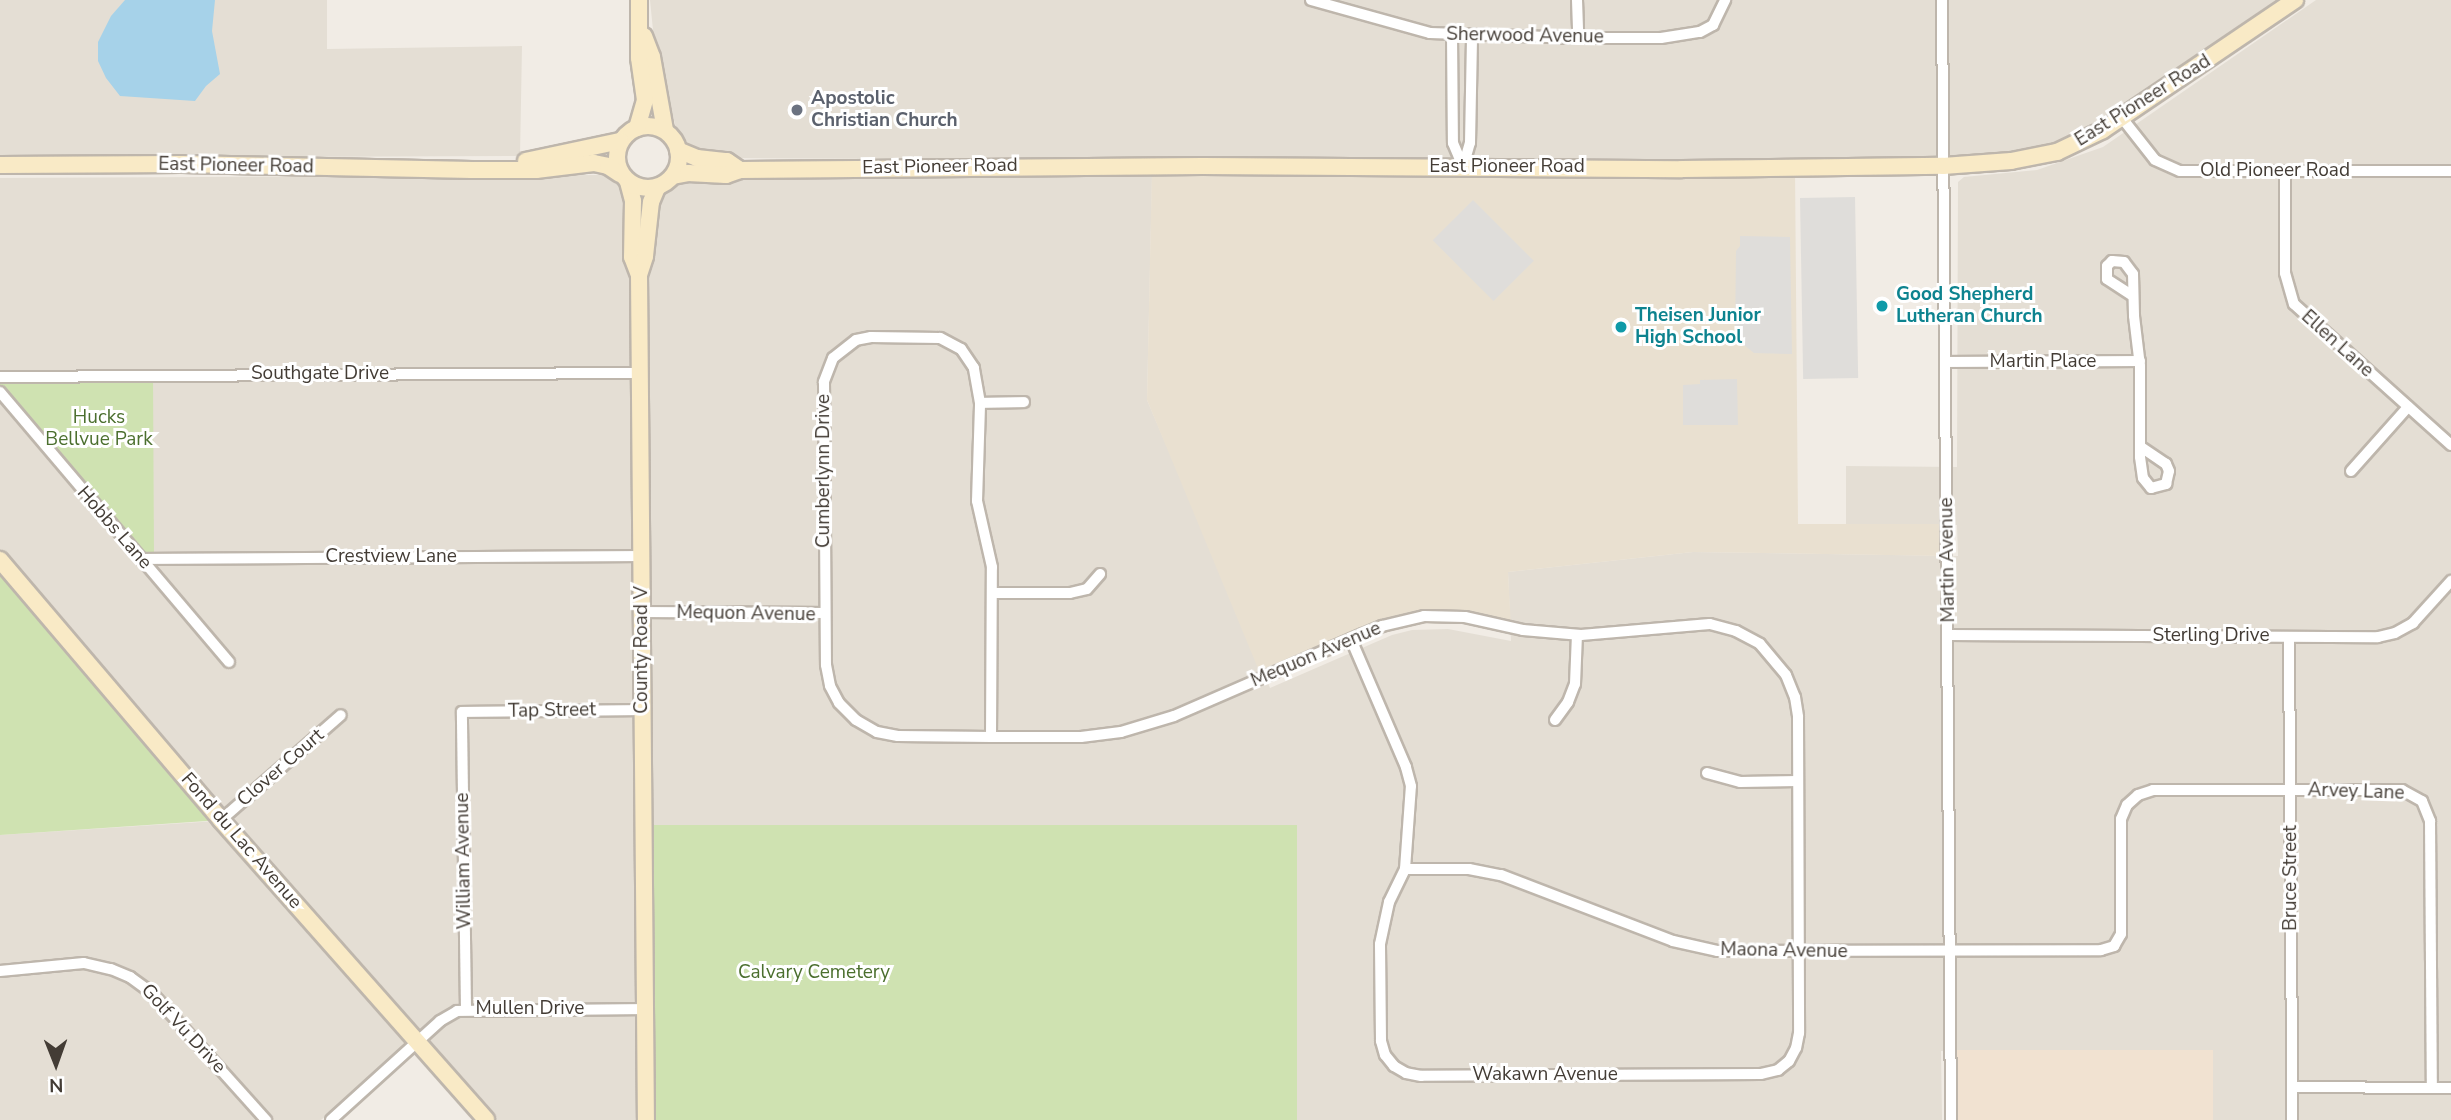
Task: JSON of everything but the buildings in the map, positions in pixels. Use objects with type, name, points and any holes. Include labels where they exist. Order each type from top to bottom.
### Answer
[{"type":"main road","points":[[472,170],[621,141],[637,128],[645,100],[639,58],[639,0]]},
{"type":"main road","name":"East Pioneer Road","points":[[678,150],[697,158],[727,162],[740,170],[1011,166],[1943,166],[2011,162],[2057,152],[2122,118],[2295,0]]},
{"type":"main road","points":[[640,23],[652,57],[665,130],[678,150],[673,176]]},
{"type":"main road","points":[[637,128],[665,130]]},
{"type":"main road","points":[[621,141],[616,158],[624,178]]},
{"type":"main road","points":[[472,170],[536,170],[594,163],[608,166],[636,186],[657,188]]},
{"type":"main road","name":"East Pioneer Road","points":[[0,165],[182,164],[472,170]]},
{"type":"main road","points":[[639,275],[645,256],[651,202],[657,188],[673,176],[726,175],[740,170]]},
{"type":"main road","name":"County Road V","points":[[624,178],[633,201],[632,257],[639,275],[646,1120]]},
{"type":"main road","name":"Fond du Lac Avenue","points":[[0,559],[221,820],[486,1120]]},
{"type":"street","name":"Sherwood Avenue","points":[[1311,0],[1400,27],[1452,35],[1578,38],[1661,38],[1700,32],[1713,25],[1725,0]]},
{"type":"street","points":[[1577,0],[1578,38]]},
{"type":"street","name":"Martin Avenue","points":[[1942,0],[1951,1120]]},
{"type":"street","points":[[1452,35],[1453,144],[1463,167]]},
{"type":"street","points":[[1463,167],[1470,143],[1472,36]]},
{"type":"street","name":"Old Pioneer Road","points":[[2122,118],[2155,160],[2173,169],[2451,171]]},
{"type":"street","name":"Ellen Lane","points":[[2286,171],[2285,273],[2292,300],[2303,315],[2451,445]]},
{"type":"street","points":[[2133,296],[2140,361],[2141,447]]},
{"type":"street","name":"Cumberlynn Drive","points":[[824,613],[824,382],[833,358],[846,345],[863,338],[940,338],[954,344],[969,359],[975,373],[980,403],[977,493],[990,551],[992,737]]},
{"type":"street","name":"Martin Place","points":[[1947,362],[2140,361]]},
{"type":"street","name":"Southgate Drive","points":[[0,377],[640,373]]},
{"type":"street","name":"Hobbs Lane","points":[[0,392],[229,662]]},
{"type":"street","points":[[980,403],[1024,402]]},
{"type":"street","points":[[2351,471],[2408,407]]},
{"type":"street","name":"Crestview Lane","points":[[141,559],[641,556]]},
{"type":"street","points":[[992,593],[1070,593],[1087,589],[1100,574]]},
{"type":"street","name":"Sterling Drive","points":[[1949,635],[2371,637],[2395,633],[2418,618],[2451,581]]},
{"type":"street","name":"Mequon Avenue","points":[[642,612],[824,613],[829,681],[839,703],[856,720],[870,729],[893,736],[1081,737],[1134,729],[1174,716],[1351,639],[1396,622],[1433,616],[1465,617],[1523,630],[1577,635],[1703,624],[1726,627],[1751,638],[1779,664],[1793,691],[1798,717],[1799,952]]},
{"type":"street","points":[[1555,720],[1568,702],[1575,684],[1577,635]]},
{"type":"street","name":"Bruce Street","points":[[2289,637],[2292,1120]]},
{"type":"street","points":[[1351,639],[1410,779],[1405,869]]},
{"type":"street","name":"Tap Street","points":[[462,712],[642,710]]},
{"type":"street","name":"William Avenue","points":[[462,712],[466,1009]]},
{"type":"street","name":"Clover Court","points":[[221,820],[341,715]]},
{"type":"street","points":[[1707,773],[1740,782],[1798,781]]},
{"type":"street","name":"Arvey Lane","points":[[2121,927],[2121,822],[2124,811],[2133,799],[2153,790],[2402,790],[2418,797],[2427,809],[2431,824],[2432,1087]]},
{"type":"street","name":"Maona Avenue","points":[[1405,869],[1469,869],[1501,875],[1693,947],[1731,952],[2104,950],[2118,942],[2121,927]]},
{"type":"street","name":"Wakawn Avenue","points":[[1405,869],[1389,902],[1381,933],[1380,1035],[1382,1047],[1390,1062],[1412,1075],[1770,1073],[1789,1061],[1798,1043],[1799,952]]},
{"type":"street","name":"Golf Vu Drive","points":[[0,971],[84,963],[111,969],[130,977],[152,993],[266,1120]]},
{"type":"street","name":"Mullen Drive","points":[[331,1120],[440,1021],[466,1009],[644,1009]]},
{"type":"street","points":[[2292,1087],[2451,1088]]},
{"type":"shaded area","points":[[0,0],[327,0],[327,49],[522,46],[520,156],[0,158]]},
{"type":"shaded area","points":[[650,0],[2285,0],[2095,129],[2037,152],[1916,161],[1579,162],[720,158],[687,147],[678,135],[655,50]]},
{"type":"shaded area","points":[[2316,0],[2451,0],[2451,1120],[2212,1120],[2213,1052],[1961,1050],[1941,1051],[1942,1120],[1294,1120],[1297,827],[652,825],[648,235],[654,184],[661,178],[700,175],[1152,177],[1147,400],[1270,688],[1392,635],[1412,630],[1448,629],[1511,641],[1508,572],[1693,552],[1958,556],[1957,525],[1846,524],[1846,466],[1957,467],[1958,182],[1964,177],[2037,170],[2103,147]]},
{"type":"shaded area","points":[[1152,166],[1795,168],[1798,524],[1947,524],[1948,556],[1693,552],[1508,572],[1511,628],[1442,616],[1404,620],[1262,678],[1147,400]]},
{"type":"shaded area","points":[[617,177],[631,191],[639,1120],[496,1120],[0,550],[0,178]]},
{"type":"shaded area","points":[[1855,197],[1858,378],[1803,379],[1800,198]]},
{"type":"shaded area","points":[[1473,200],[1534,261],[1494,301],[1433,240]]},
{"type":"shaded area","points":[[1740,236],[1790,237],[1792,354],[1754,353],[1735,338],[1736,251],[1740,246]]},
{"type":"shaded area","points":[[1737,379],[1738,425],[1683,425],[1683,385],[1700,384],[1700,380]]},
{"type":"shaded area","points":[[217,821],[407,1040],[406,1046],[321,1120],[0,1120],[0,835]]},
{"type":"shaded area","points":[[1951,1050],[2213,1050],[2213,1120],[1951,1120]]},
{"type":"green space","name":"Hucks Bellvue Park","points":[[153,374],[154,559],[141,559],[0,392],[0,377]]},
{"type":"green space","points":[[0,560],[221,820],[0,835]]},
{"type":"green space","name":"Calvary Cemetery","points":[[652,825],[1297,825],[1297,1120],[652,1120]]},
{"type":"water","points":[[125,0],[215,0],[212,31],[220,74],[206,86],[195,101],[120,96],[106,78],[98,61],[98,42],[111,16]]},
{"type":"place","name":"Apostolic Christian Church","points":[[797,110]]},
{"type":"place","name":"Good Shepherd Lutheran Church","points":[[1882,306]]},
{"type":"place","name":"Theisen Junior High School","points":[[1621,327]]}]
